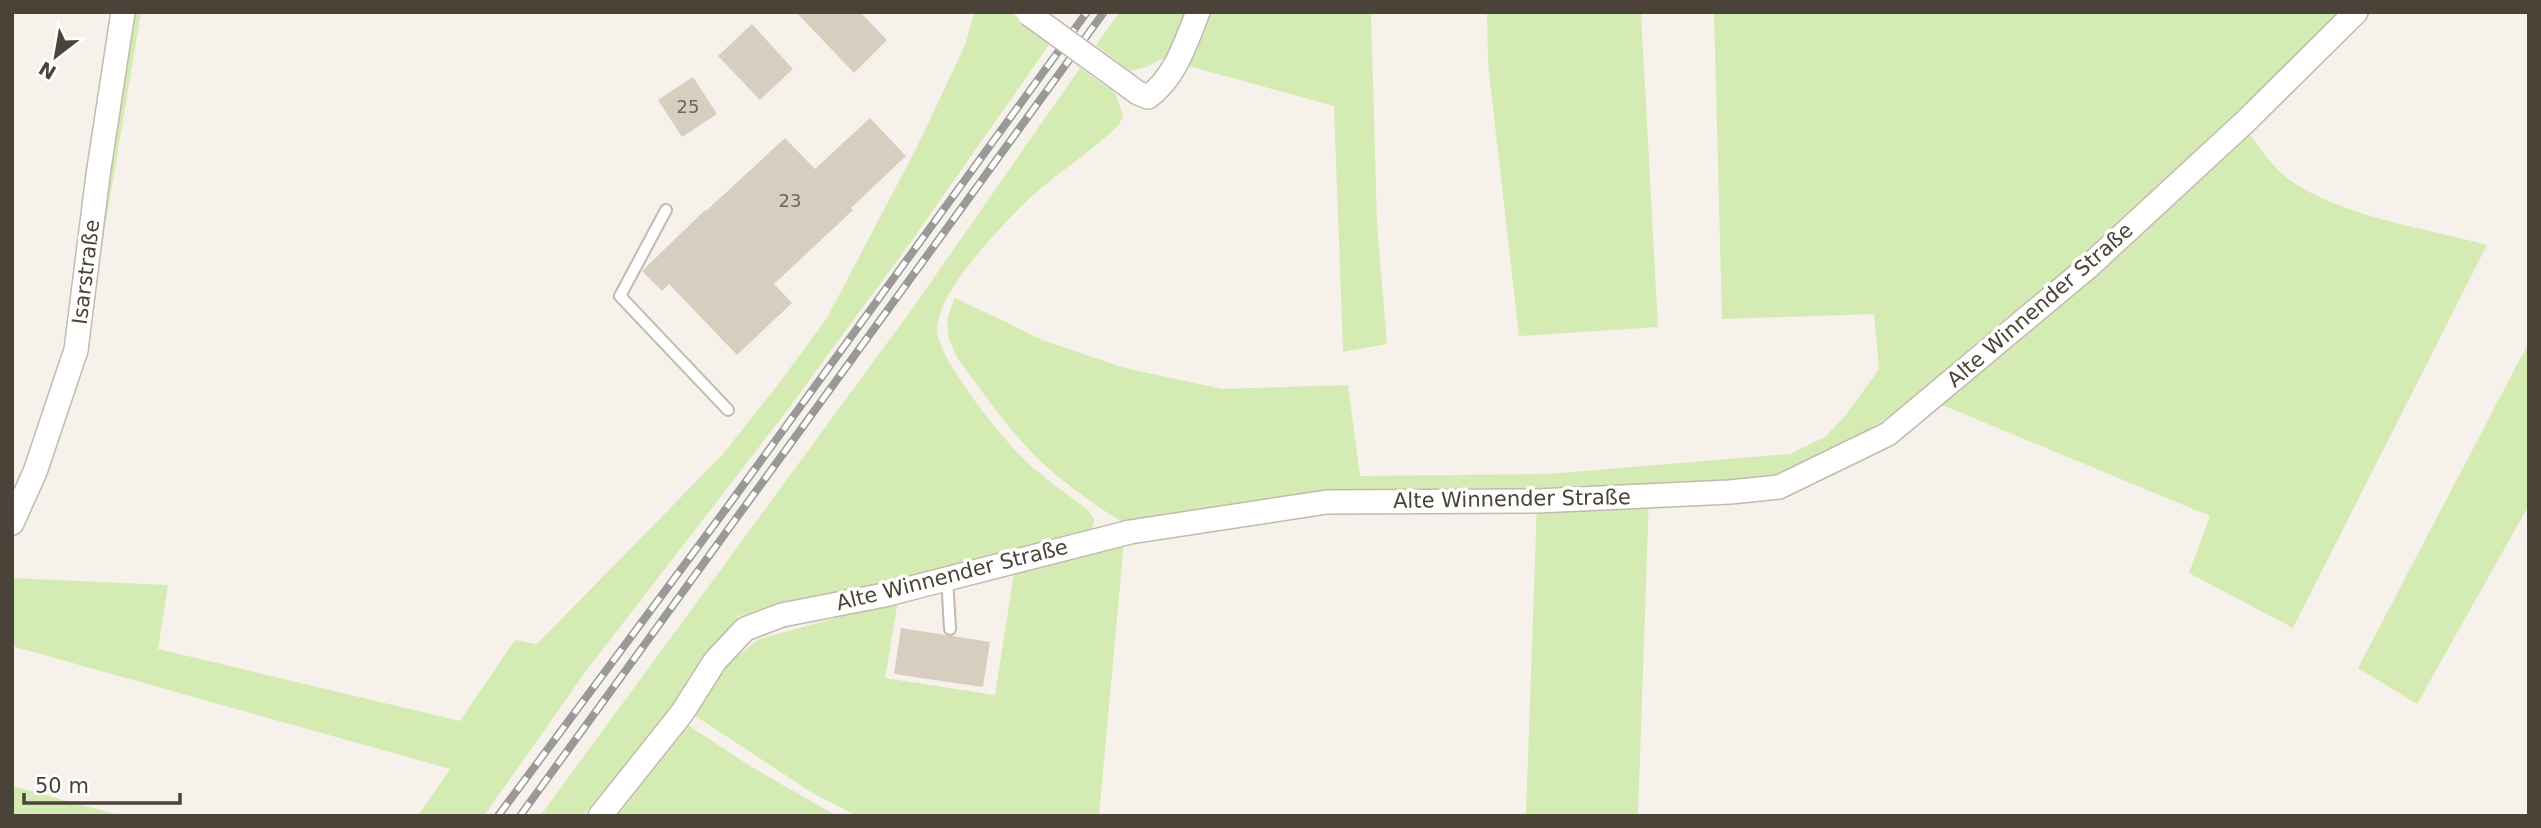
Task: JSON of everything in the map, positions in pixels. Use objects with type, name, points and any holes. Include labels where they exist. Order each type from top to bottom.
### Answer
[{"type":"street","name":"Isarstraße","points":[[12,523],[35,472],[76,350],[97,175],[123,12]]},
{"type":"street","points":[[1029,13],[1138,93],[1148,97],[1155,92],[1178,60],[1198,12]]},
{"type":"street","name":"Alte Winnender Straße","points":[[600,816],[682,713],[715,662],[745,629],[782,615],[884,595],[1130,532],[1327,502],[1537,501],[1717,493],[1779,486],[1888,434],[2088,267],[2246,121],[2356,12]]},
{"type":"lane","points":[[666,210],[620,296],[728,410]]},
{"type":"lane","points":[[947,577],[950,629]]},
{"type":"green space","points":[[133,12],[141,12],[84,354],[80,348]]},
{"type":"green space","points":[[974,12],[1011,12],[1049,45],[910,243],[786,412],[586,671],[484,816],[418,816],[450,769],[12,646],[12,578],[168,585],[158,649],[460,721],[515,640],[537,644],[723,454],[827,318],[918,145],[966,43]]},
{"type":"green space","points":[[1120,12],[1186,12],[1170,55],[1146,67],[1130,71],[1096,45]]},
{"type":"green space","points":[[1210,12],[1371,12],[1377,224],[1387,344],[1343,352],[1334,106],[1185,65]]},
{"type":"green space","points":[[1487,12],[1641,12],[1658,327],[1519,336],[1488,64]]},
{"type":"green space","points":[[1714,12],[2345,12],[2153,200],[1937,384],[1850,442],[1778,480],[1130,527],[1074,489],[1035,456],[998,413],[958,359],[948,335],[949,315],[955,298],[1045,341],[1125,368],[1222,389],[1348,385],[1360,476],[1548,474],[1790,454],[1825,437],[1846,415],[1879,369],[1874,314],[1722,319]]},
{"type":"green space","points":[[1080,68],[1115,93],[1123,115],[1119,125],[1032,196],[1005,223],[960,277],[940,313],[937,329],[948,359],[974,400],[1018,454],[1088,510],[1094,519],[1092,532],[1085,536],[738,616],[669,715],[583,816],[540,816],[912,309]]},
{"type":"green space","points":[[2248,132],[2287,178],[2330,202],[2410,227],[2487,245],[2293,628],[2189,573],[2210,516],[1935,402],[2013,347]]},
{"type":"green space","points":[[2529,342],[2529,505],[2417,704],[2358,668]]},
{"type":"green space","points":[[1649,497],[1638,816],[1526,816],[1537,501]]},
{"type":"green space","points":[[1124,542],[1099,816],[857,816],[811,792],[691,713],[726,665],[759,639],[898,601],[885,678],[995,695],[1015,567]]},
{"type":"green space","points":[[685,723],[750,766],[837,816],[612,816]]},
{"type":"green space","points":[[12,786],[123,816],[12,816]]},
{"type":"building","points":[[796,12],[860,12],[887,40],[854,73]]},
{"type":"building","points":[[752,24],[793,69],[760,100],[718,56]]},
{"type":"building","points":[[693,77],[717,114],[682,137],[658,100]]},
{"type":"building","points":[[870,118],[906,156],[774,284],[792,303],[737,355],[669,284],[662,291],[642,271],[785,138],[815,169]]},
{"type":"building","points":[[901,628],[990,642],[983,687],[894,674]]},
{"type":"railway","points":[[498,816],[728,506],[1087,12]]},
{"type":"railway","points":[[520,816],[1104,12]]}]
